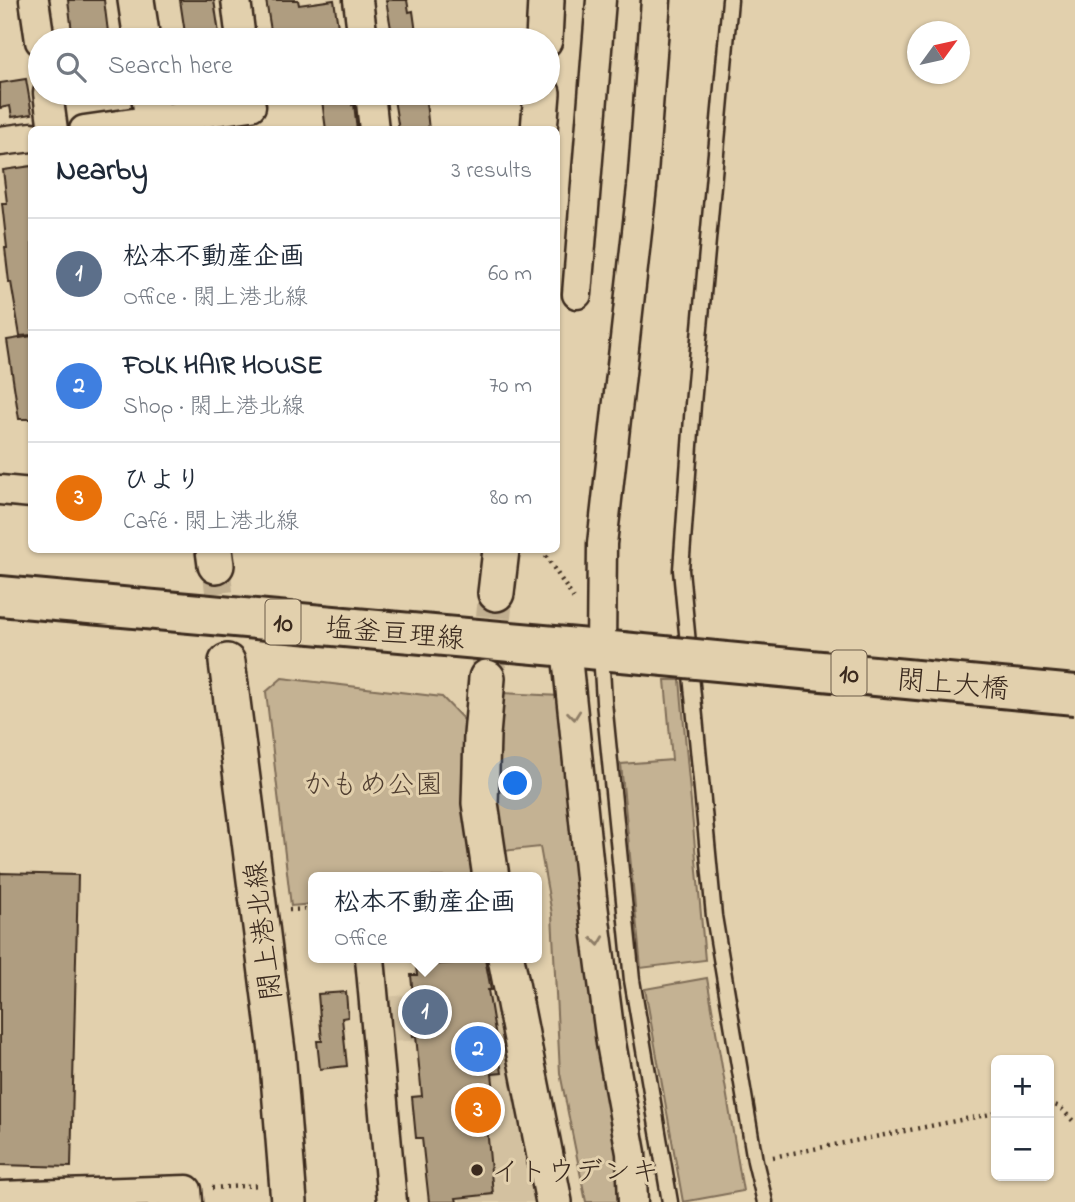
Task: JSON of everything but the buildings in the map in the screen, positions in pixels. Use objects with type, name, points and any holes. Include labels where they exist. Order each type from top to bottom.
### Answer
[{"type":"main road","name":"塩釜亘理線","points":[[0,596],[597,650]]},
{"type":"main road","name":"閖上大橋","points":[[597,650],[1075,695]]},
{"type":"street","points":[[34,0],[38,28]]},
{"type":"street","points":[[136,0],[140,28]]},
{"type":"street","points":[[236,0],[240,28]]},
{"type":"street","points":[[358,0],[362,28]]},
{"type":"street","points":[[545,28],[546,0]]},
{"type":"street","points":[[578,294],[601,0]]},
{"type":"street","points":[[633,1202],[631,1153],[611,1044],[592,897],[602,544],[642,187],[656,0]]},
{"type":"street","points":[[50,105],[52,126]]},
{"type":"street","points":[[371,105],[374,126]]},
{"type":"street","points":[[539,126],[541,105]]},
{"type":"street","points":[[101,126],[152,114],[251,109]]},
{"type":"street","points":[[0,141],[28,138]]},
{"type":"street","points":[[0,489],[28,492]]},
{"type":"street","points":[[496,593],[501,553]]},
{"type":"street","name":"閖上港北線","points":[[227,662],[277,1051],[276,1193]]},
{"type":"street","points":[[487,678],[480,803],[490,872]]},
{"type":"street","points":[[370,963],[392,1202]]},
{"type":"street","points":[[507,963],[554,1202]]},
{"type":"street","points":[[0,1196],[188,1196]]},
{"type":"lane","points":[[730,0],[693,404],[681,570],[714,916],[755,1161],[765,1202]]},
{"type":"lane","points":[[597,650],[632,979],[670,1202]]},
{"type":"path","points":[[544,553],[579,607]]},
{"type":"path","points":[[288,910],[308,909]]},
{"type":"path","points":[[1054,1105],[1060,1107],[1075,1123]]},
{"type":"path","points":[[755,1161],[991,1114]]},
{"type":"path","points":[[188,1196],[276,1193]]},
{"type":"shaded area","points":[[440,992],[442,1001],[499,993],[540,1202],[460,1202],[445,1039],[388,1042],[384,997]]},
{"type":"green space","name":"かもめ公園","points":[[282,678],[442,697],[467,723],[474,872],[308,872],[308,904],[291,906],[266,692]]},
{"type":"green space","points":[[665,680],[680,680],[705,960],[641,968],[621,764],[672,760]]},
{"type":"green space","points":[[502,693],[560,696],[624,1202],[586,1202],[560,1073],[552,914],[540,847],[503,851],[497,779]]},
{"type":"green space","points":[[707,978],[743,1191],[683,1202],[645,989]]},
{"type":"tunnel","points":[[216,565],[227,662]]},
{"type":"tunnel","points":[[488,670],[496,593]]},
{"type":"place","name":"松本不動産企画","points":[[425,1012]]},
{"type":"place","name":"FOLK HAIR HOUSE","points":[[478,1049]]},
{"type":"place","name":"ひより","points":[[478,1110]]},
{"type":"place","name":"イトウデンキ","points":[[477,1170]]}]
